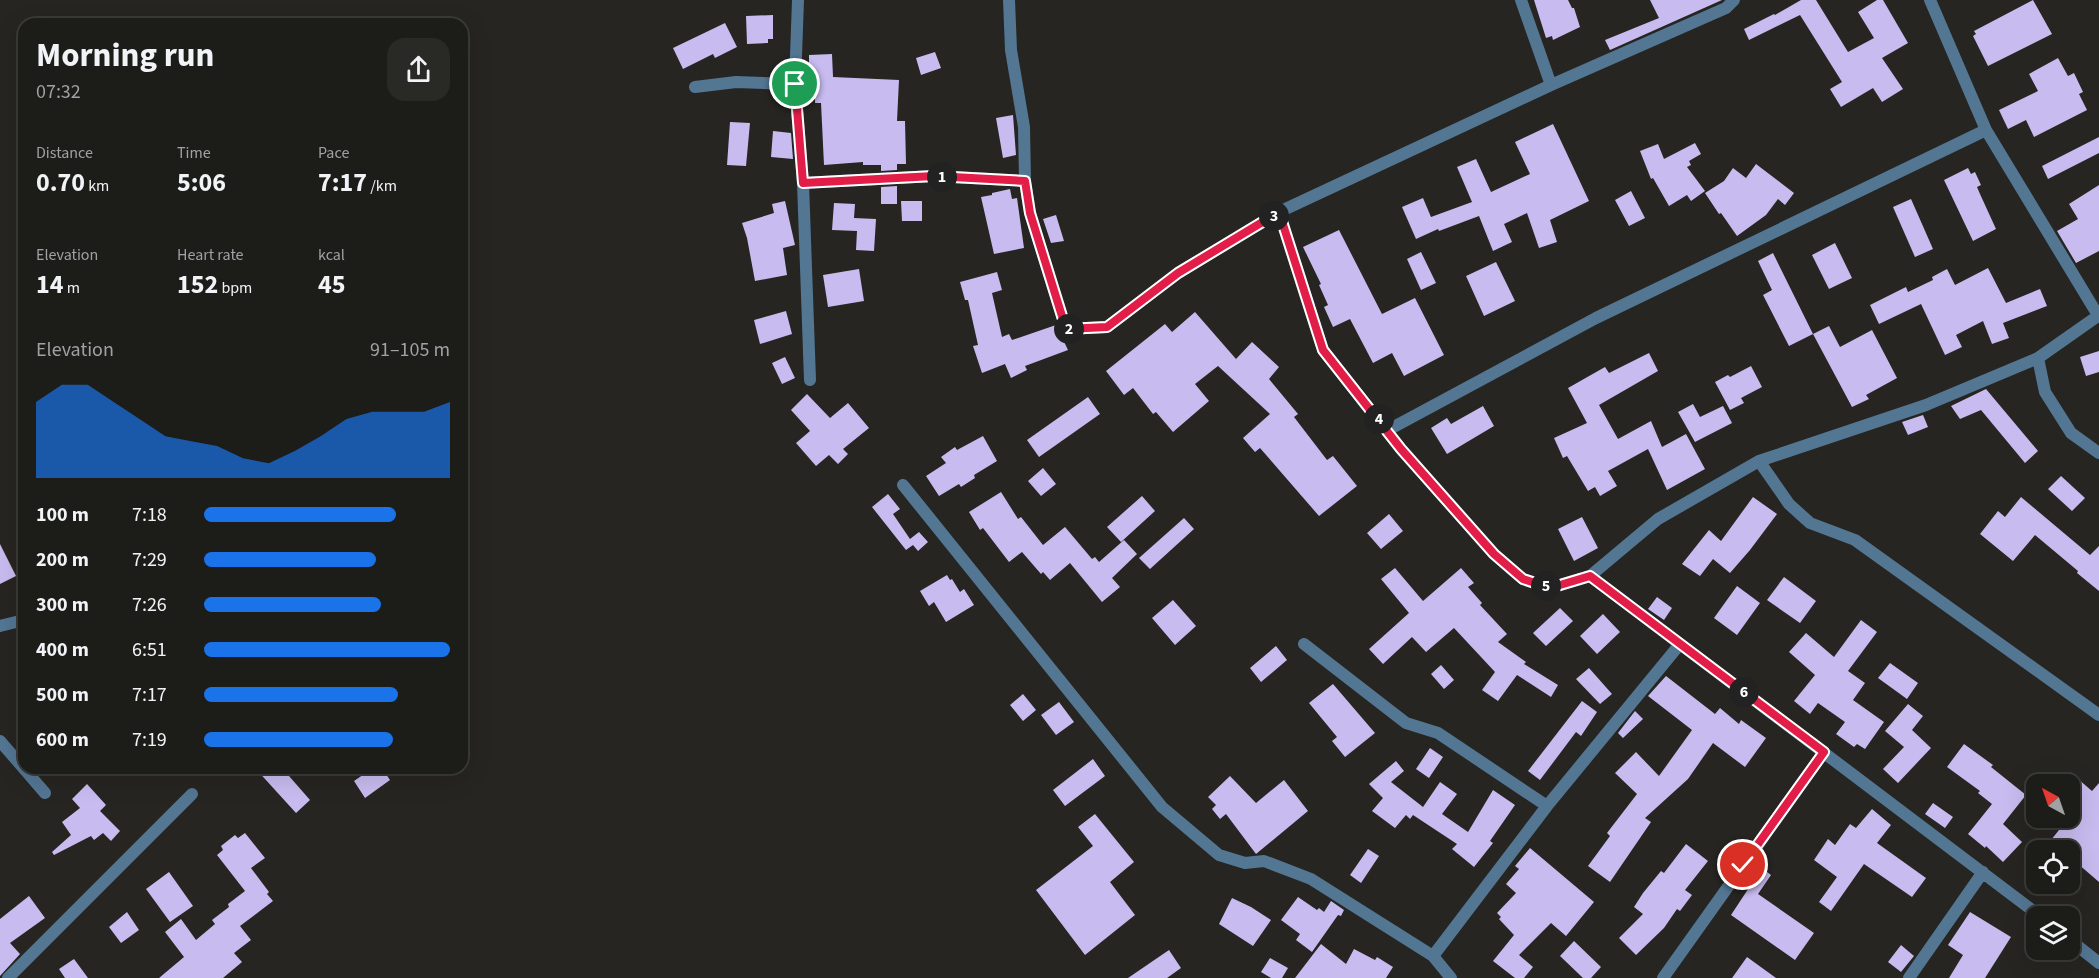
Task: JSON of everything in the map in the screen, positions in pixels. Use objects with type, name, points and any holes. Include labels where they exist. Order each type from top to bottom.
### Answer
[{"type":"street","points":[[798,0],[795,84],[803,183],[810,380]]},
{"type":"street","points":[[1009,0],[1011,50],[1024,127],[1025,181],[1030,213],[1066,329],[1107,327],[1178,273],[1279,212],[1551,85],[1726,8],[1734,0]]},
{"type":"street","points":[[1521,0],[1551,85]]},
{"type":"street","points":[[1279,212],[1323,350],[1401,449],[1494,554],[1523,579],[1550,588],[1590,576],[1658,519],[1759,461],[1926,405],[2038,358],[2099,316],[1986,130],[1930,0]]},
{"type":"street","points":[[695,87],[736,82],[795,84]]},
{"type":"street","points":[[1388,430],[1596,318],[1986,130]]},
{"type":"street","points":[[803,183],[934,176],[1025,181]]},
{"type":"street","points":[[2038,358],[2045,392],[2071,433],[2099,453]]},
{"type":"street","points":[[1759,461],[1790,504],[1810,523],[1855,540],[2099,715]]},
{"type":"street","points":[[903,485],[1162,807],[1219,855],[1245,863],[1264,861],[1311,879],[1433,956],[1451,978]]},
{"type":"street","points":[[1590,576],[2027,906]]},
{"type":"street","points":[[0,626],[18,622]]},
{"type":"street","points":[[1304,644],[1406,723],[1438,733],[1547,806]]},
{"type":"street","points":[[1433,956],[1547,806],[1680,644]]},
{"type":"street","points":[[0,741],[18,762]]},
{"type":"street","points":[[1663,978],[1824,752]]},
{"type":"street","points":[[29,774],[45,793]]},
{"type":"street","points":[[8,978],[192,794]]},
{"type":"street","points":[[1909,978],[1983,872]]},
{"type":"street","points":[[2080,948],[2099,963]]},
{"type":"building","points":[[1534,0],[1568,0],[1574,8],[1580,27],[1553,40],[1552,36],[1546,38]]},
{"type":"building","points":[[1650,0],[1722,0],[1610,50],[1605,40],[1659,18]]},
{"type":"building","points":[[1801,0],[1816,0],[1848,52],[1874,38],[1858,12],[1877,0],[1883,0],[1908,43],[1882,58],[1903,89],[1882,102],[1873,88],[1841,107],[1830,89],[1842,82],[1800,15],[1749,40],[1744,29]]},
{"type":"building","points":[[2033,0],[2052,34],[1988,66],[1973,36],[1976,34],[1974,31]]},
{"type":"building","points":[[773,15],[773,39],[768,39],[768,43],[747,44],[746,16]]},
{"type":"building","points":[[725,23],[737,47],[715,58],[713,54],[683,69],[673,48]]},
{"type":"building","points":[[935,52],[941,68],[921,75],[916,58]]},
{"type":"building","points":[[832,54],[833,77],[899,80],[897,121],[905,121],[906,164],[897,164],[897,170],[881,171],[881,165],[863,165],[863,162],[824,165],[821,103],[815,103],[815,81],[809,81],[809,55]]},
{"type":"building","points":[[2058,58],[2068,76],[2074,73],[2083,92],[2079,94],[2087,110],[2034,137],[2026,120],[2008,129],[1999,110],[2038,91],[2029,74]]},
{"type":"building","points":[[1013,115],[1016,155],[1003,158],[996,118]]},
{"type":"building","points":[[730,122],[750,123],[746,166],[727,165]]},
{"type":"building","points":[[1553,124],[1589,201],[1550,220],[1557,242],[1539,248],[1527,213],[1504,224],[1512,242],[1493,251],[1479,216],[1439,231],[1438,229],[1416,239],[1402,207],[1423,198],[1431,217],[1472,202],[1457,167],[1476,159],[1491,192],[1530,174],[1515,142]]},
{"type":"building","points":[[773,131],[791,133],[793,159],[771,157]]},
{"type":"building","points":[[2099,137],[2099,153],[2048,179],[2042,166]]},
{"type":"building","points":[[1695,143],[1701,154],[1689,161],[1691,165],[1687,167],[1705,191],[1691,201],[1687,195],[1669,206],[1653,178],[1651,179],[1640,151],[1658,144],[1664,159]]},
{"type":"building","points":[[1756,164],[1794,193],[1785,205],[1778,199],[1766,215],[1737,236],[1705,193],[1724,181],[1733,168],[1746,178]]},
{"type":"building","points":[[1968,168],[1971,174],[1975,172],[1981,185],[1977,187],[1996,229],[1973,241],[1944,180]]},
{"type":"building","points":[[2099,185],[2099,251],[2076,263],[2057,231],[2078,219],[2069,204]]},
{"type":"building","points":[[897,186],[897,204],[881,204],[881,187]]},
{"type":"building","points":[[1010,189],[1012,199],[1017,198],[1024,248],[994,254],[981,197]]},
{"type":"building","points":[[1631,191],[1645,218],[1629,226],[1615,200]]},
{"type":"building","points":[[1911,199],[1933,249],[1915,257],[1893,207]]},
{"type":"building","points":[[785,201],[795,245],[783,248],[787,275],[755,281],[742,223],[774,213],[772,204]]},
{"type":"building","points":[[901,201],[922,201],[922,221],[902,221]]},
{"type":"building","points":[[834,203],[855,204],[854,218],[876,219],[874,251],[856,250],[857,231],[832,230]]},
{"type":"building","points":[[1056,215],[1064,241],[1051,243],[1043,219]]},
{"type":"building","points":[[1339,230],[1382,314],[1415,298],[1444,355],[1404,376],[1392,353],[1373,363],[1350,319],[1333,327],[1324,307],[1328,305],[1319,285],[1321,284],[1303,247]]},
{"type":"building","points":[[1835,243],[1852,278],[1829,289],[1812,255]]},
{"type":"building","points":[[1421,252],[1436,283],[1421,290],[1407,259]]},
{"type":"building","points":[[1773,253],[1813,334],[1789,346],[1763,295],[1772,290],[1758,261]]},
{"type":"building","points":[[1496,262],[1515,301],[1484,316],[1466,276]]},
{"type":"building","points":[[1988,268],[2006,303],[2040,289],[2047,306],[2003,323],[2009,338],[1992,344],[1983,321],[1956,335],[1962,347],[1945,355],[1921,304],[1879,324],[1870,305],[1906,287],[1908,292],[1933,280],[1932,277],[1947,269],[1955,285]]},
{"type":"building","points":[[859,269],[864,301],[828,307],[823,275]]},
{"type":"building","points":[[997,272],[1002,290],[992,293],[1002,337],[1009,334],[1012,340],[1056,325],[1068,350],[1025,366],[1027,370],[1011,378],[1005,364],[982,373],[973,346],[978,345],[968,300],[965,300],[960,282]]},
{"type":"building","points":[[786,311],[792,334],[760,344],[754,320]]},
{"type":"building","points":[[1195,312],[1236,359],[1252,342],[1279,367],[1269,379],[1298,414],[1294,417],[1327,460],[1333,456],[1357,486],[1319,516],[1260,448],[1255,452],[1243,438],[1270,414],[1218,366],[1195,384],[1209,401],[1173,432],[1156,412],[1153,414],[1133,388],[1124,395],[1106,371],[1165,324],[1172,332]]},
{"type":"building","points":[[1829,326],[1840,347],[1872,330],[1897,378],[1866,395],[1869,399],[1852,407],[1813,334]]},
{"type":"building","points":[[2099,351],[2099,372],[2086,376],[2080,357]]},
{"type":"building","points":[[1649,353],[1658,371],[1599,405],[1618,439],[1651,421],[1662,447],[1686,434],[1705,469],[1667,490],[1648,449],[1608,471],[1617,486],[1600,496],[1595,487],[1588,491],[1567,456],[1563,458],[1554,438],[1587,423],[1568,388],[1605,367],[1609,373]]},
{"type":"building","points":[[785,357],[795,378],[782,384],[772,363]]},
{"type":"building","points":[[1751,366],[1762,387],[1741,398],[1744,403],[1730,410],[1715,382]]},
{"type":"building","points":[[1986,389],[2038,451],[2025,463],[1981,410],[1960,419],[1951,406]]},
{"type":"building","points":[[807,394],[830,418],[848,403],[869,428],[843,449],[848,454],[838,464],[829,455],[816,466],[796,443],[810,431],[791,410]]},
{"type":"building","points":[[1088,397],[1100,414],[1039,457],[1027,440]]},
{"type":"building","points":[[1693,404],[1700,417],[1723,406],[1732,423],[1695,442],[1678,412]]},
{"type":"building","points":[[1483,406],[1494,426],[1447,454],[1431,428],[1447,418],[1451,424]]},
{"type":"building","points":[[1923,415],[1928,427],[1908,435],[1902,422]]},
{"type":"building","points":[[983,436],[997,461],[974,475],[975,478],[961,487],[959,484],[939,496],[926,476],[946,463],[941,457],[955,447],[957,450]]},
{"type":"building","points":[[1043,468],[1056,484],[1041,496],[1028,481]]},
{"type":"building","points":[[2061,476],[2085,498],[2072,511],[2048,489]]},
{"type":"building","points":[[1001,492],[1018,519],[1021,517],[1043,545],[1065,527],[1092,559],[1095,557],[1099,562],[1124,540],[1137,554],[1112,578],[1120,587],[1102,602],[1070,563],[1050,580],[1043,572],[1041,574],[1022,552],[1009,562],[983,528],[980,530],[969,512]]},
{"type":"building","points":[[888,494],[900,509],[893,514],[910,539],[919,532],[928,542],[918,551],[913,545],[906,550],[872,507]]},
{"type":"building","points":[[1142,496],[1155,511],[1121,542],[1107,527]]},
{"type":"building","points":[[1753,497],[1777,514],[1730,573],[1713,559],[1700,576],[1682,564],[1709,530],[1721,541]]},
{"type":"building","points":[[2021,497],[2090,555],[2099,546],[2099,591],[2035,535],[2013,561],[1980,534],[1998,511],[2005,517]]},
{"type":"building","points":[[1389,514],[1403,531],[1381,549],[1367,533]]},
{"type":"building","points":[[1582,517],[1598,548],[1574,561],[1558,529]]},
{"type":"building","points":[[1184,518],[1194,529],[1150,569],[1139,558]]},
{"type":"building","points":[[0,544],[16,576],[0,584]]},
{"type":"building","points":[[1395,568],[1423,601],[1461,568],[1474,583],[1468,587],[1482,603],[1480,605],[1507,634],[1498,642],[1526,662],[1524,664],[1558,685],[1551,697],[1517,675],[1498,701],[1482,690],[1495,672],[1454,628],[1426,652],[1412,637],[1383,664],[1369,649],[1409,613],[1381,579]]},
{"type":"building","points":[[947,575],[960,592],[964,589],[974,605],[946,622],[934,602],[929,606],[920,591]]},
{"type":"building","points":[[1784,577],[1816,601],[1800,623],[1767,600]]},
{"type":"building","points":[[1737,586],[1760,603],[1737,635],[1714,618]]},
{"type":"building","points":[[1657,597],[1672,608],[1664,620],[1648,609]]},
{"type":"building","points":[[1173,600],[1196,626],[1175,645],[1152,618]]},
{"type":"building","points":[[1560,608],[1573,621],[1546,646],[1533,633]]},
{"type":"building","points":[[1603,614],[1620,632],[1597,654],[1580,636]]},
{"type":"building","points":[[1861,620],[1877,632],[1848,671],[1865,683],[1853,700],[1884,722],[1865,749],[1857,744],[1854,747],[1836,734],[1845,722],[1818,703],[1810,714],[1794,701],[1815,675],[1789,652],[1806,633],[1834,657]]},
{"type":"building","points":[[1276,646],[1287,660],[1261,682],[1250,668]]},
{"type":"building","points":[[1890,663],[1918,683],[1907,699],[1878,678]]},
{"type":"building","points":[[1441,665],[1454,680],[1444,689],[1431,674]]},
{"type":"building","points":[[1589,668],[1612,694],[1600,704],[1576,679]]},
{"type":"building","points":[[1666,676],[1715,714],[1720,708],[1739,724],[1741,720],[1766,738],[1745,767],[1713,743],[1688,779],[1645,818],[1651,822],[1610,882],[1588,866],[1610,836],[1607,833],[1637,794],[1615,773],[1636,752],[1659,776],[1692,730],[1648,696]]},
{"type":"building","points":[[1333,684],[1375,733],[1345,757],[1332,741],[1337,737],[1309,703]]},
{"type":"building","points":[[1023,694],[1036,710],[1023,721],[1010,705]]},
{"type":"building","points":[[1582,701],[1597,712],[1581,736],[1576,732],[1540,780],[1528,771]]},
{"type":"building","points":[[1059,702],[1074,722],[1056,735],[1041,715]]},
{"type":"building","points":[[1908,704],[1923,716],[1912,730],[1931,748],[1898,783],[1883,769],[1904,747],[1885,731]]},
{"type":"building","points":[[1635,711],[1643,719],[1623,738],[1618,733]]},
{"type":"building","points":[[1964,744],[1993,765],[1991,767],[2026,795],[2003,824],[2022,842],[2003,862],[1986,846],[1985,848],[1968,834],[1992,804],[1978,793],[1980,791],[1947,767]]},
{"type":"building","points":[[1430,748],[1443,757],[1429,778],[1416,769]]},
{"type":"building","points":[[1093,759],[1105,776],[1065,806],[1053,790]]},
{"type":"building","points":[[1396,761],[1404,771],[1391,782],[1423,807],[1440,782],[1457,794],[1442,814],[1468,832],[1493,790],[1515,805],[1490,841],[1493,843],[1474,867],[1452,849],[1457,844],[1413,815],[1410,819],[1406,815],[1395,828],[1372,811],[1383,798],[1369,784]]},
{"type":"building","points":[[260,774],[287,774],[310,800],[296,813]]},
{"type":"building","points":[[364,774],[386,774],[390,780],[365,798],[354,781]]},
{"type":"building","points":[[1230,776],[1256,803],[1284,780],[1308,811],[1256,854],[1226,814],[1220,819],[1212,809],[1216,805],[1208,797]]},
{"type":"building","points":[[2080,781],[2092,791],[2099,783],[2099,882],[2080,866],[2080,840],[2051,840],[2059,830],[2056,828],[2080,828]]},
{"type":"building","points":[[87,784],[106,805],[100,811],[120,831],[111,841],[103,833],[94,840],[91,836],[54,855],[52,852],[71,835],[62,822],[80,808],[72,799]]},
{"type":"building","points":[[1933,803],[1953,817],[1945,828],[1925,814]]},
{"type":"building","points":[[1872,809],[1891,825],[1877,843],[1926,878],[1912,897],[1864,864],[1831,911],[1819,902],[1837,877],[1814,860],[1828,839],[1835,845],[1850,824],[1856,828]]},
{"type":"building","points":[[1095,814],[1134,862],[1110,882],[1135,915],[1085,955],[1036,890],[1093,846],[1078,827]]},
{"type":"building","points":[[245,833],[265,858],[251,868],[273,901],[240,926],[251,940],[234,953],[242,962],[223,978],[159,978],[184,957],[165,932],[181,919],[196,940],[215,924],[212,920],[229,907],[228,904],[245,891],[217,855],[223,850],[221,846],[235,835],[238,838]]},
{"type":"building","points":[[1686,844],[1708,861],[1685,890],[1692,895],[1680,911],[1677,909],[1664,928],[1636,955],[1619,938],[1643,914],[1634,907],[1643,893],[1661,871],[1664,873]]},
{"type":"building","points":[[1530,848],[1594,902],[1566,936],[1551,923],[1519,955],[1533,967],[1524,978],[1515,978],[1493,961],[1514,935],[1499,919],[1501,917],[1497,913],[1516,893],[1506,884],[1519,869],[1515,866]]},
{"type":"building","points":[[1368,849],[1379,856],[1361,883],[1350,875]]},
{"type":"building","points":[[1762,868],[1771,875],[1758,894],[1814,933],[1795,960],[1731,915]]},
{"type":"building","points":[[169,872],[193,906],[170,922],[146,889]]},
{"type":"building","points":[[29,896],[45,918],[10,943],[20,954],[0,976],[0,919]]},
{"type":"building","points":[[1298,897],[1324,912],[1331,901],[1344,910],[1312,952],[1296,940],[1300,934],[1281,920]]},
{"type":"building","points":[[1232,898],[1271,920],[1253,946],[1219,924]]},
{"type":"building","points":[[127,912],[139,930],[121,943],[109,927]]},
{"type":"building","points":[[1970,912],[2011,937],[1985,978],[1949,978],[1963,955],[1948,945]]},
{"type":"building","points":[[1574,941],[1601,967],[1591,978],[1583,978],[1560,956]]},
{"type":"building","points":[[1321,944],[1346,964],[1354,949],[1375,960],[1377,957],[1393,967],[1386,978],[1295,978]]},
{"type":"building","points":[[1901,945],[1914,956],[1901,972],[1888,962]]},
{"type":"building","points":[[1169,950],[1181,968],[1167,978],[1128,978]]},
{"type":"building","points":[[1747,957],[1776,978],[1732,978]]},
{"type":"building","points":[[1270,958],[1288,968],[1282,978],[1271,978],[1261,972]]},
{"type":"building","points":[[74,959],[88,978],[65,978],[59,969]]},
{"type":"route","points":[[795,84],[803,183],[934,176],[1025,181],[1030,213],[1066,329],[1107,327],[1178,273],[1279,212],[1323,350],[1401,449],[1494,554],[1523,579],[1550,588],[1590,576],[1824,752],[1743,865]]}]
